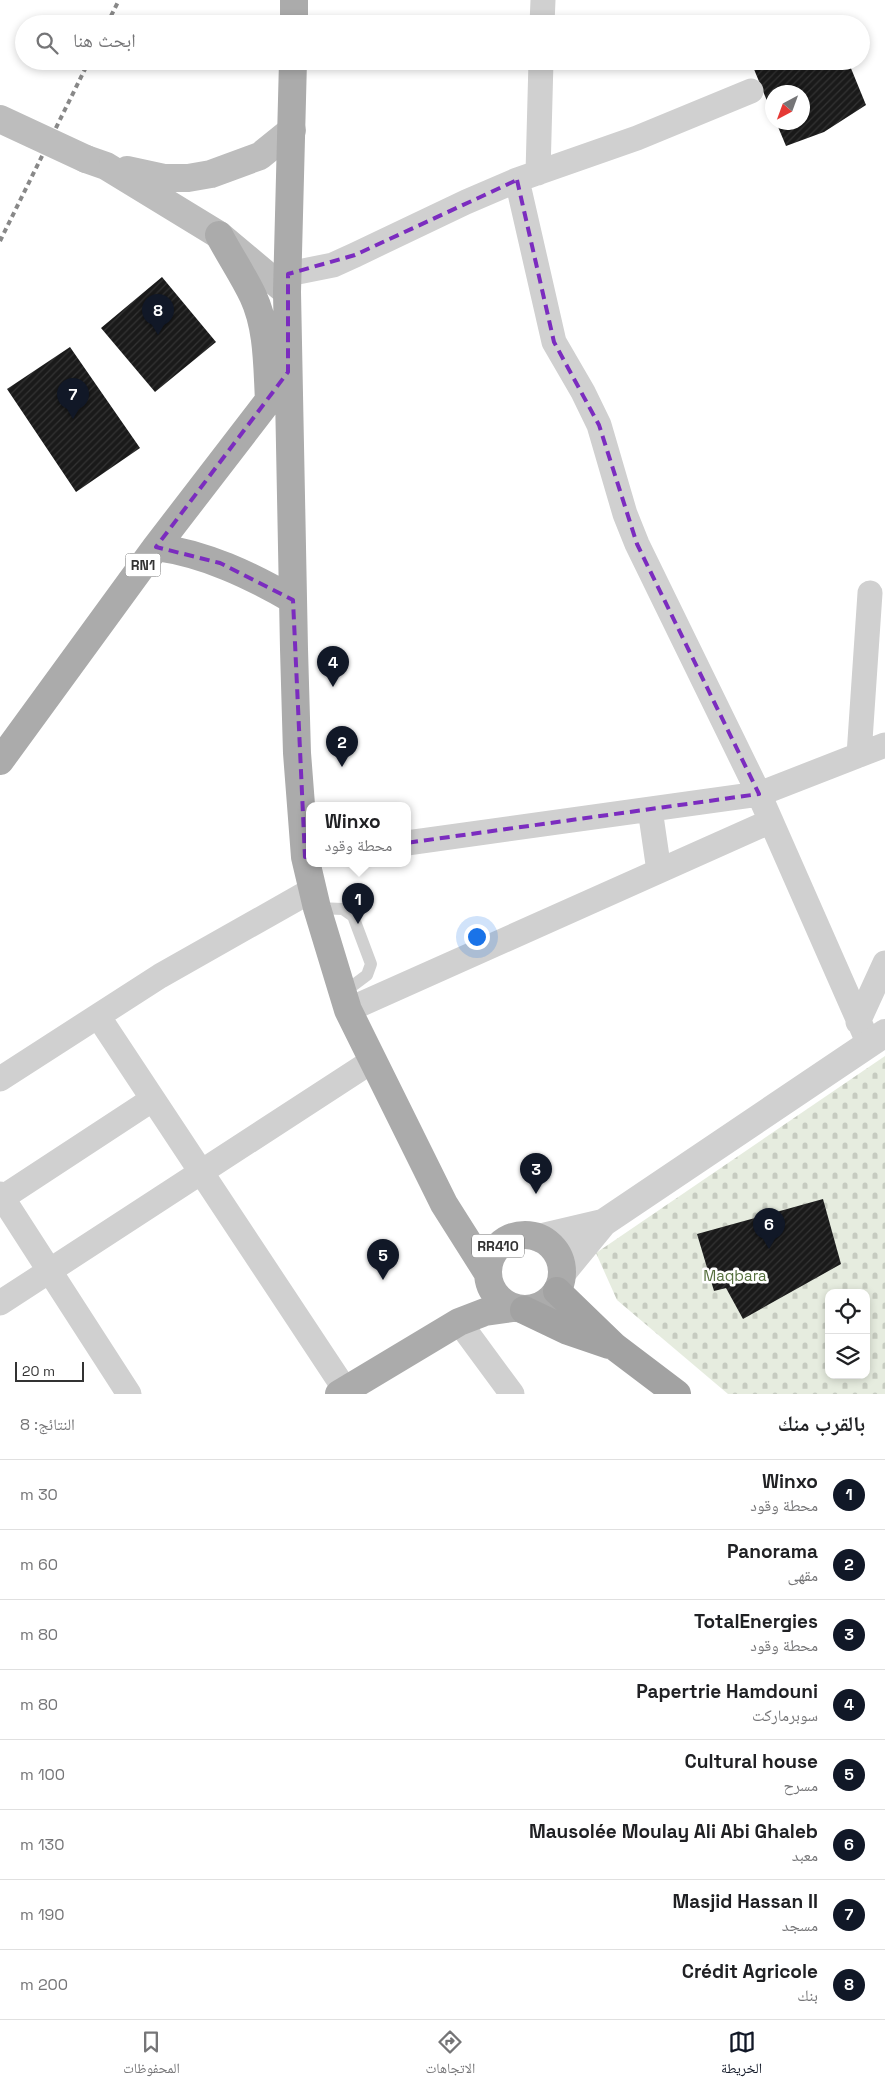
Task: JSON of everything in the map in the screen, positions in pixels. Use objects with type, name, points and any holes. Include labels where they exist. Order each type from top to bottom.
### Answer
[{"type":"highway","name":"RR410","points":[[560,1282],[615,1347],[677,1394]]},
{"type":"highway","name":"RR410","points":[[519,1309],[568,1331],[615,1347]]},
{"type":"main road","points":[[294,0],[294,15]]},
{"type":"main road","points":[[288,372],[287,283],[293,70]]},
{"type":"main road","points":[[0,119],[96,163],[218,235],[287,283]]},
{"type":"main road","points":[[96,163],[164,178],[188,178],[210,174],[260,156],[292,130]]},
{"type":"main road","points":[[218,235],[253,297],[261,318],[270,400]]},
{"type":"main road","name":"RN1","points":[[0,761],[156,547],[270,400],[288,372]]},
{"type":"main road","name":"RR410","points":[[288,372],[297,753],[306,847]]},
{"type":"main road","points":[[156,547],[176,550],[220,563],[262,582],[293,600]]},
{"type":"main road","name":"RR410","points":[[309,867],[314,899],[346,1002],[372,1061],[444,1204],[488,1277],[494,1293],[502,1302],[519,1309]]},
{"type":"main road","name":"RR410","points":[[444,1204],[473,1224],[504,1241]]},
{"type":"main road","name":"RR410","points":[[488,1277],[492,1254],[504,1241],[515,1236],[527,1235],[538,1238],[556,1252],[560,1262],[560,1282]]},
{"type":"main road","points":[[458,1322],[488,1277]]},
{"type":"main road","points":[[344,1393],[458,1322],[485,1312],[543,1305],[560,1282]]},
{"type":"street","points":[[542,15],[543,0]]},
{"type":"street","points":[[540,70],[528,176],[554,342],[583,392],[599,425],[625,514],[636,544],[759,794],[871,1033]]},
{"type":"street","points":[[287,283],[356,256],[466,202],[528,176],[637,138],[751,90]]},
{"type":"street","points":[[859,755],[870,593]]},
{"type":"street","points":[[411,842],[759,794],[885,745]]},
{"type":"street","points":[[650,809],[660,871]]},
{"type":"street","points":[[346,1002],[660,871],[771,821]]},
{"type":"street","points":[[0,1079],[160,976],[314,899]]},
{"type":"street","points":[[560,1282],[604,1223],[871,1033],[885,964]]},
{"type":"street","points":[[98,1016],[201,1170],[344,1393]]},
{"type":"street","points":[[0,1303],[201,1170],[372,1061]]},
{"type":"street","points":[[129,1394],[1,1196],[153,1099]]},
{"type":"street","points":[[538,1238],[604,1223]]},
{"type":"street","points":[[458,1322],[512,1394]]},
{"type":"highlighted area","points":[[517,180],[554,342],[599,425],[637,544],[759,794],[305,857],[293,600],[220,563],[156,547],[288,372],[288,274],[355,255]]},
{"type":"green space","name":"Maqbara","points":[[885,1056],[885,1394],[728,1394],[617,1300],[596,1253]]},
{"type":"building","points":[[754,70],[852,70],[866,105],[824,132],[786,146],[779,130],[810,130],[810,85],[765,85],[765,96]]},
{"type":"building","points":[[162,277],[216,342],[155,392],[101,328]]},
{"type":"building","points":[[70,347],[140,448],[76,492],[7,389]]},
{"type":"building","points":[[823,1199],[841,1264],[743,1319],[726,1288],[714,1291],[697,1234]]},
{"type":"railway","points":[[112,15],[119,0]]},
{"type":"railway","points":[[0,241],[85,70]]},
{"type":"place","name":"Crédit Agricole","points":[[158,335]]},
{"type":"place","name":"Masjid Hassan II","points":[[73,419]]},
{"type":"place","name":"Papertrie Hamdouni","points":[[333,687]]},
{"type":"place","name":"Panorama","points":[[342,767]]},
{"type":"place","name":"Winxo","points":[[358,924]]},
{"type":"place","name":"TotalEnergies","points":[[536,1194]]},
{"type":"place","name":"Mausolée Moulay Ali Abi Ghaleb","points":[[769,1249]]},
{"type":"place","name":"Cultural house","points":[[383,1280]]}]
